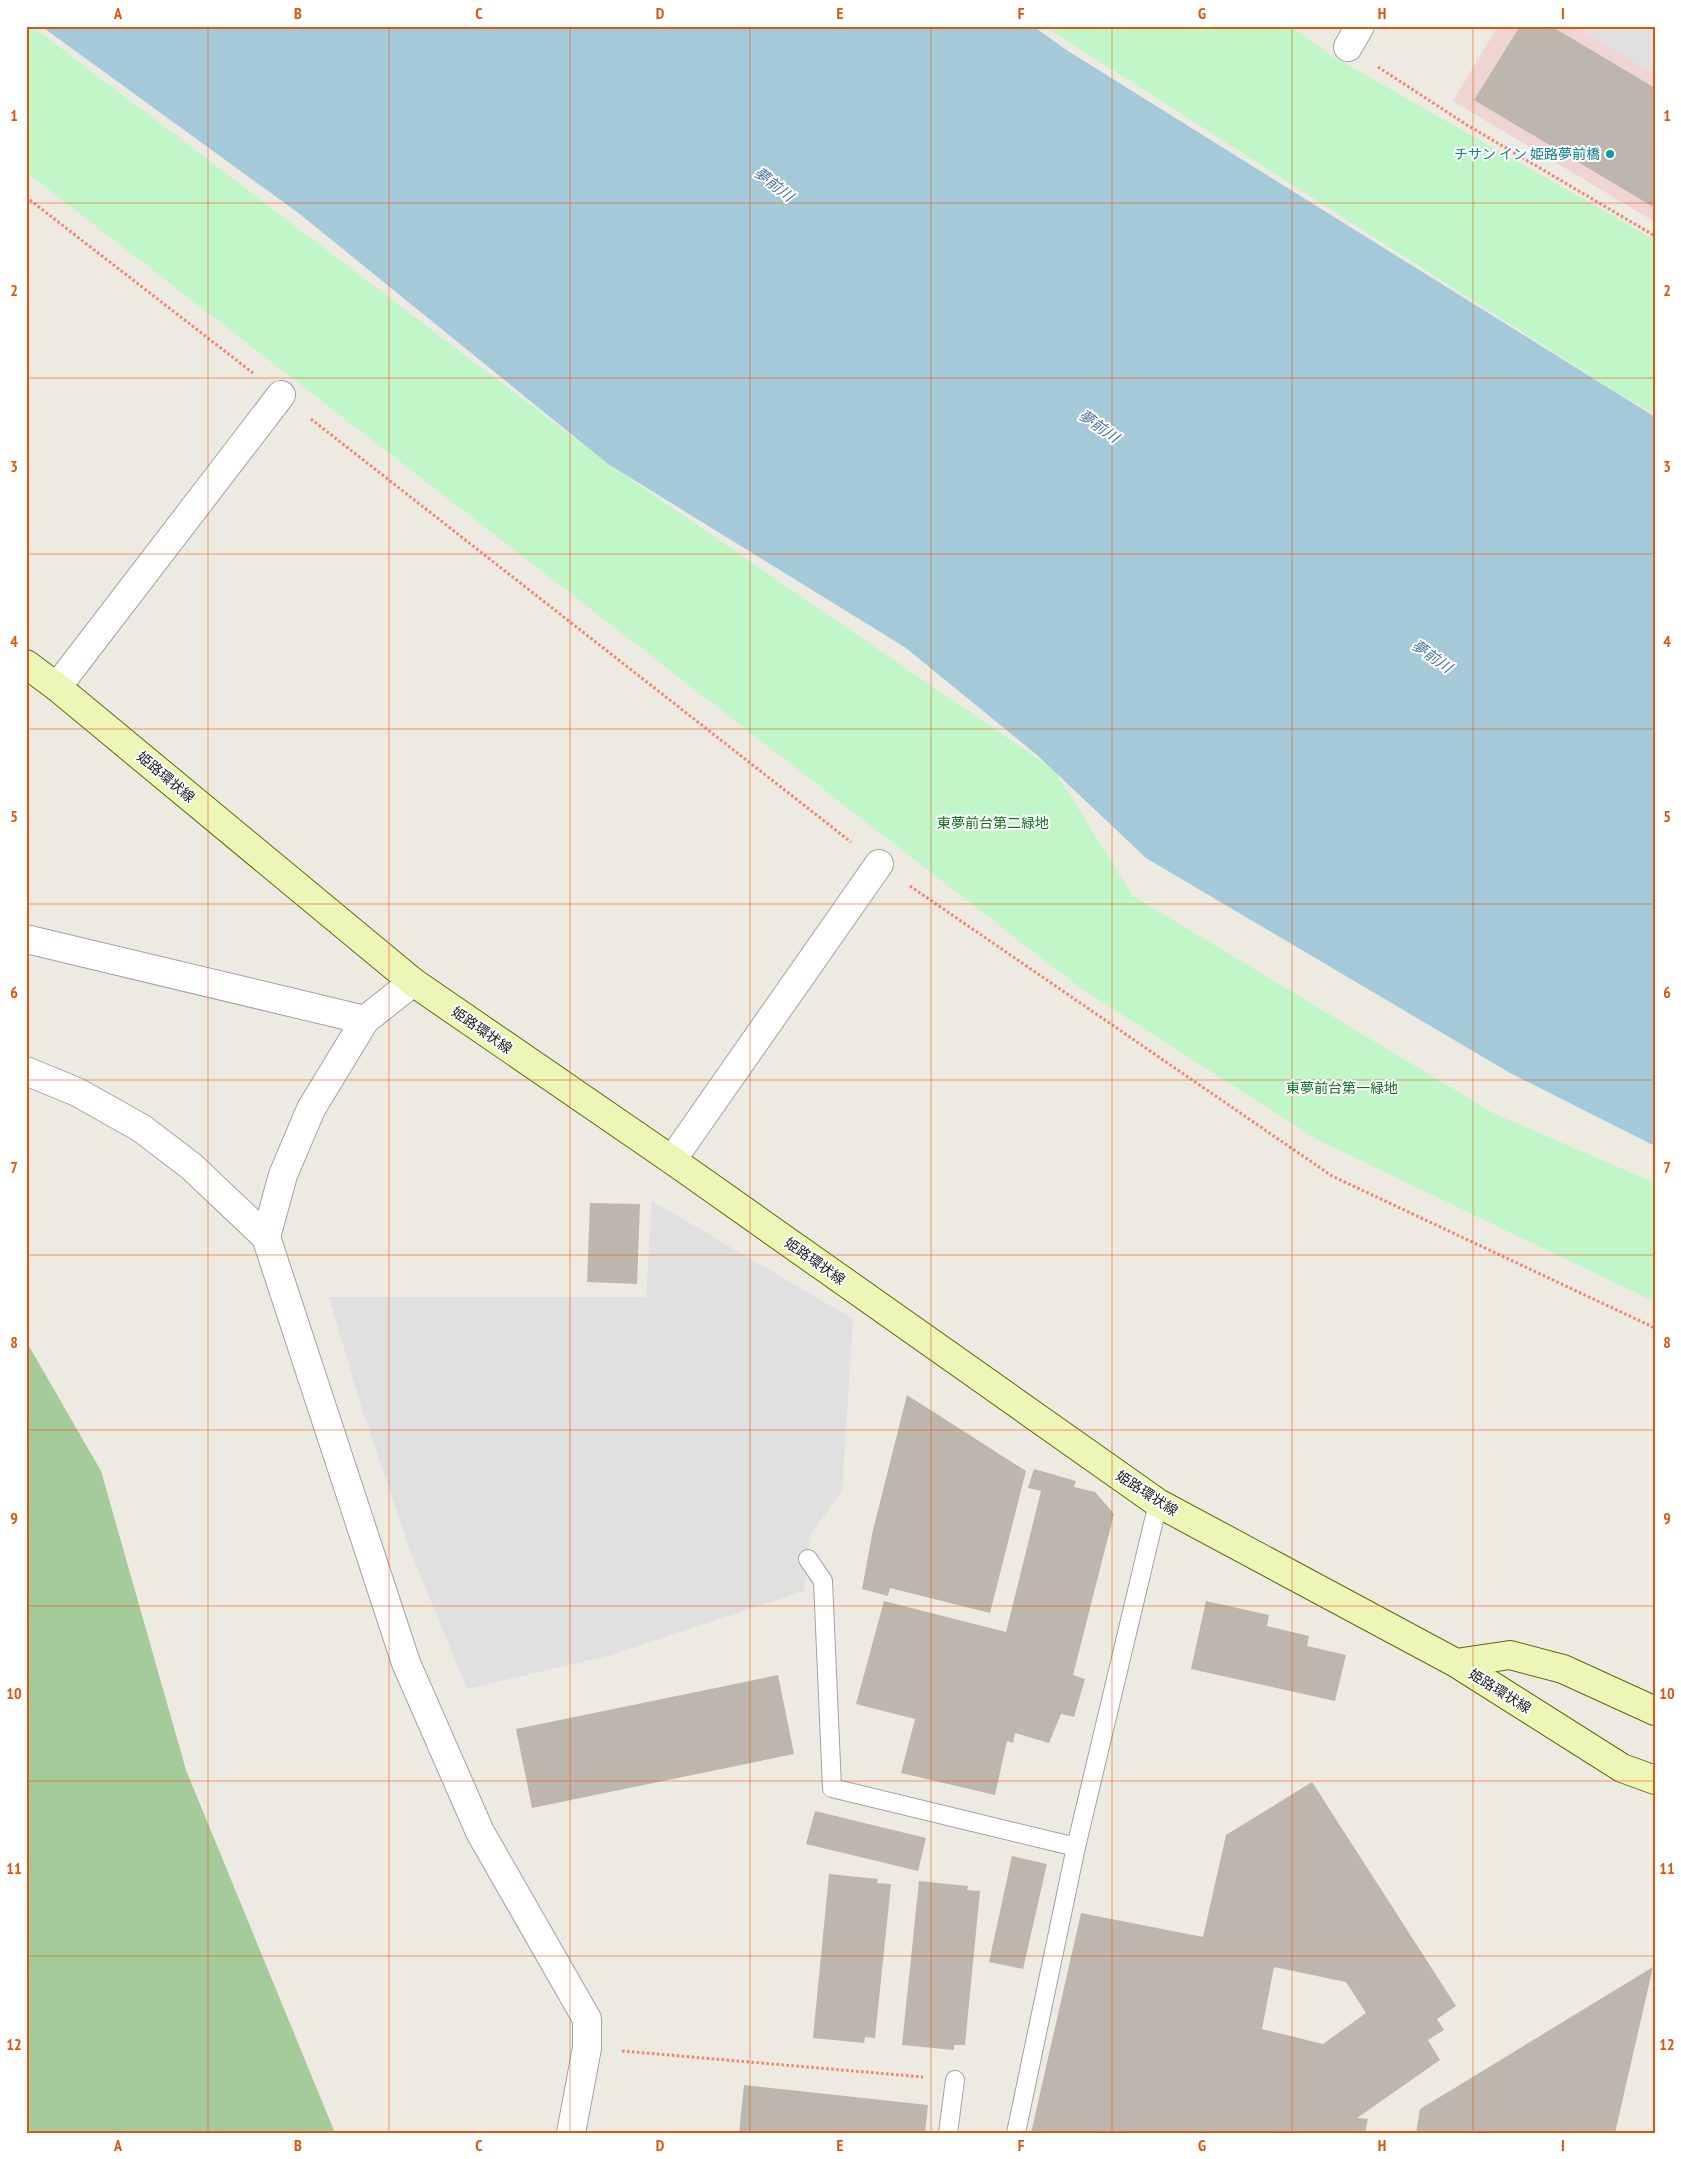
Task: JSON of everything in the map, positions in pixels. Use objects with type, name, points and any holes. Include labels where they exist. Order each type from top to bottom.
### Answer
[{"type":"main road","name":"姫路環状線","points":[[26,664],[57,687],[413,982],[672,1160],[1158,1503],[1456,1663],[1622,1768],[1655,1780]]},
{"type":"main road","points":[[1456,1663],[1510,1655],[1563,1669],[1655,1712]]},
{"type":"street","points":[[57,687],[281,395]]},
{"type":"street","points":[[672,1160],[879,864]]},
{"type":"street","points":[[26,939],[364,1020]]},
{"type":"street","points":[[266,1236],[283,1175],[311,1109],[364,1020],[413,982]]},
{"type":"street","points":[[26,1071],[77,1092],[141,1128],[191,1166],[266,1236],[406,1663],[480,1832],[587,2019],[587,2048],[571,2133]]},
{"type":"lane","points":[[1016,2133],[1076,1847],[1158,1503]]},
{"type":"lane","points":[[808,1559],[823,1581],[832,1788],[1076,1847]]},
{"type":"lane","points":[[948,2133],[955,2080]]},
{"type":"path","points":[[1354,37],[1467,125],[1655,236]]},
{"type":"path","points":[[26,197],[879,864],[1332,1176],[1655,1328]]},
{"type":"path","points":[[587,2048],[955,2080]]},
{"type":"shaded area","name":"チサン イン 姫路夢前橋","points":[[1498,26],[1655,26],[1655,222],[1453,101]]},
{"type":"shaded area","points":[[1573,26],[1655,26],[1655,70],[1653,73]]},
{"type":"shaded area","points":[[652,1201],[853,1319],[842,1491],[811,1534],[804,1591],[607,1656],[467,1689],[410,1550],[361,1406],[329,1297],[646,1297]]},
{"type":"green space","name":"東夢前台第二緑地","points":[[26,26],[32,26],[608,464],[1054,770],[1133,896],[1493,1113],[1655,1183],[1655,1302],[1318,1140],[1079,987],[26,172]]},
{"type":"green space","points":[[1044,26],[1291,26],[1332,56],[1655,240],[1655,414],[1627,399]]},
{"type":"green space","points":[[26,1341],[101,1471],[186,1770],[335,2133],[26,2133]]},
{"type":"water","name":"夢前川","points":[[41,26],[1033,26],[1068,51],[1655,417],[1655,1146],[1510,1073],[1146,858],[1037,755],[906,648],[608,464],[301,215]]},
{"type":"building","name":"チサン イン 姫路夢前橋","points":[[1520,26],[1551,26],[1655,88],[1655,208],[1474,100]]},
{"type":"building","points":[[590,1203],[640,1204],[637,1284],[587,1282]]},
{"type":"building","points":[[907,1395],[1026,1471],[990,1613],[890,1588],[888,1596],[862,1589],[873,1530]]},
{"type":"building","points":[[1034,1469],[1076,1481],[1074,1487],[1095,1492],[1114,1514],[1073,1675],[1085,1679],[1074,1717],[1061,1714],[1049,1743],[1015,1733],[1013,1743],[1007,1741],[995,1795],[901,1773],[915,1719],[856,1704],[884,1601],[1006,1632],[1041,1491],[1028,1488]]},
{"type":"building","points":[[1206,1601],[1269,1615],[1267,1626],[1309,1636],[1307,1646],[1346,1655],[1335,1701],[1191,1669]]},
{"type":"building","points":[[778,1675],[794,1754],[532,1808],[516,1729]]},
{"type":"building","points":[[1312,1782],[1456,2006],[1437,2019],[1444,2030],[1428,2040],[1440,2060],[1357,2118],[1368,2119],[1365,2133],[1031,2133],[1081,1913],[1203,1937],[1226,1835]],"holes":[[[1274,1967],[1346,1982],[1366,2013],[1323,2044],[1262,2029]]]},
{"type":"building","points":[[815,1811],[926,1838],[918,1871],[806,1844]]},
{"type":"building","points":[[1012,1856],[1047,1864],[1023,1969],[989,1962]]},
{"type":"building","points":[[829,1874],[878,1879],[877,1883],[891,1884],[875,2038],[865,2037],[864,2043],[813,2038]]},
{"type":"building","points":[[919,1881],[968,1886],[967,1890],[980,1891],[965,2045],[954,2045],[954,2050],[902,2045]]},
{"type":"building","points":[[1653,1967],[1615,2133],[1416,2133],[1420,2109]]},
{"type":"building","points":[[744,2085],[928,2105],[925,2133],[739,2133]]},
{"type":"place","name":"チサン イン 姫路夢前橋","points":[[1610,154]]},
{"type":"park label","name":"東夢前台第一緑地","points":[[1342,1088]]}]
